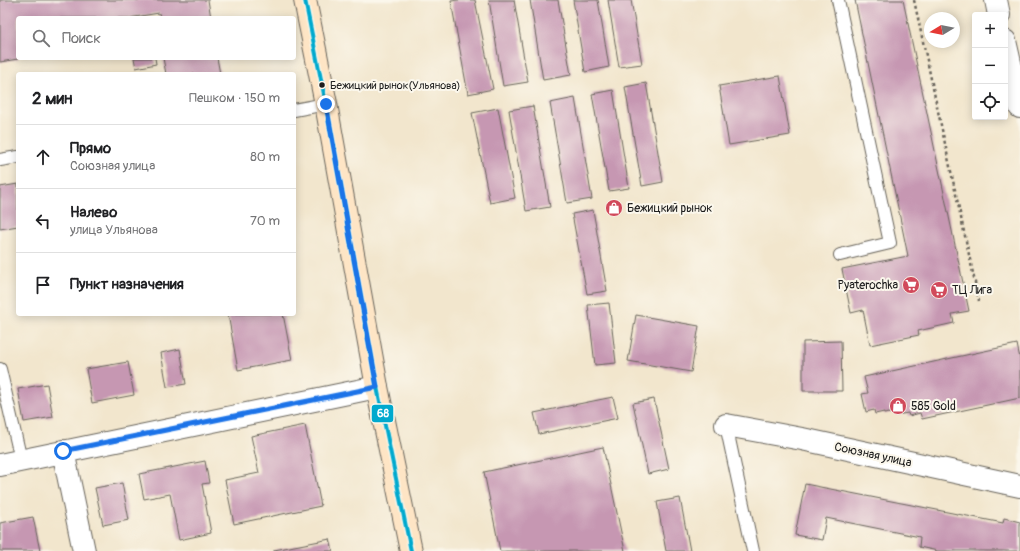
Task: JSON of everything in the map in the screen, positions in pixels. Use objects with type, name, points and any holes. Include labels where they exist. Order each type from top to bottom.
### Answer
[{"type":"main road","points":[[305,0],[326,104],[377,387],[411,551]]},
{"type":"street","points":[[996,0],[998,12]]},
{"type":"street","points":[[1007,48],[1020,107]]},
{"type":"street","points":[[0,464],[377,387]]},
{"type":"street","name":"Союзная улица","points":[[726,424],[1020,486]]},
{"type":"street","points":[[63,451],[84,551]]},
{"type":"lane","points":[[838,0],[890,243],[840,255]]},
{"type":"lane","points":[[296,110],[326,104]]},
{"type":"lane","points":[[0,160],[16,157]]},
{"type":"lane","points":[[0,369],[21,460]]},
{"type":"lane","points":[[726,424],[753,551]]},
{"type":"path","points":[[914,0],[979,301]]},
{"type":"building","points":[[0,0],[208,0],[211,16],[160,16],[159,13],[141,16],[16,16],[16,59],[0,62]]},
{"type":"building","points":[[475,0],[493,89],[468,94],[451,1]]},
{"type":"building","points":[[489,0],[514,0],[528,82],[503,86]]},
{"type":"building","points":[[530,0],[558,0],[571,75],[543,80]]},
{"type":"building","points":[[573,0],[598,0],[609,67],[585,72]]},
{"type":"building","points":[[608,0],[631,0],[642,64],[619,67]]},
{"type":"building","points":[[855,0],[903,0],[969,311],[952,314],[954,323],[918,331],[919,335],[870,345],[863,310],[851,313],[842,269],[908,256]]},
{"type":"building","points":[[134,60],[155,60],[156,64],[136,68]]},
{"type":"building","points":[[163,60],[217,60],[220,72],[166,72]]},
{"type":"building","points":[[780,76],[790,135],[729,145],[719,86]]},
{"type":"building","points":[[646,83],[663,182],[642,186],[625,87]]},
{"type":"building","points":[[613,90],[629,188],[609,191],[592,94]]},
{"type":"building","points":[[575,98],[592,199],[567,203],[550,103]]},
{"type":"building","points":[[533,106],[550,207],[526,211],[509,110]]},
{"type":"building","points":[[498,108],[515,198],[490,203],[472,113]]},
{"type":"building","points":[[16,184],[16,226],[0,229],[0,187]]},
{"type":"building","points":[[593,210],[607,291],[587,294],[572,214]]},
{"type":"building","points":[[609,303],[616,363],[595,365],[588,305]]},
{"type":"building","points":[[636,315],[699,326],[691,372],[628,361]]},
{"type":"building","points":[[228,316],[283,316],[292,360],[238,370]]},
{"type":"building","points":[[841,341],[842,391],[803,391],[803,342]]},
{"type":"building","points":[[1017,344],[1020,359],[1020,398],[922,419],[920,413],[909,416],[908,413],[896,415],[895,412],[875,414],[874,410],[866,412],[862,394],[868,393],[864,377]]},
{"type":"building","points":[[180,349],[186,384],[167,387],[161,353]]},
{"type":"building","points":[[128,362],[134,395],[92,403],[86,369]]},
{"type":"building","points":[[47,384],[53,417],[24,422],[18,389]]},
{"type":"building","points":[[613,397],[618,418],[539,434],[534,413]]},
{"type":"building","points":[[654,399],[669,469],[648,474],[633,403]]},
{"type":"building","points":[[305,425],[321,506],[234,524],[225,480],[259,473],[251,436]]},
{"type":"building","points":[[603,447],[625,551],[500,551],[484,472]]},
{"type":"building","points":[[205,461],[209,483],[202,484],[211,533],[179,540],[170,494],[144,499],[139,474]]},
{"type":"building","points":[[122,483],[129,520],[103,525],[95,488]]},
{"type":"building","points":[[805,484],[1003,523],[1004,518],[1020,522],[1020,551],[938,551],[919,547],[920,537],[826,518],[822,540],[795,535]]},
{"type":"building","points":[[680,498],[690,551],[666,551],[657,502]]},
{"type":"building","points":[[33,517],[40,551],[0,551],[0,523]]},
{"type":"building","points":[[330,539],[333,551],[274,551],[274,550]]},
{"type":"transit line","name":"68","points":[[305,0],[326,104],[377,387],[411,551]]},
{"type":"place","name":"Бежицкий рынок(Ульянова)","points":[[322,85]]},
{"type":"place","name":"Бежицкий рынок","points":[[614,208]]},
{"type":"place","name":"Pyaterochka","points":[[911,285]]},
{"type":"place","name":"ТЦ Лига","points":[[939,290]]},
{"type":"place","name":"585 Gold","points":[[898,406]]},
{"type":"route","points":[[63,451],[317,398],[377,387],[326,104]]}]
